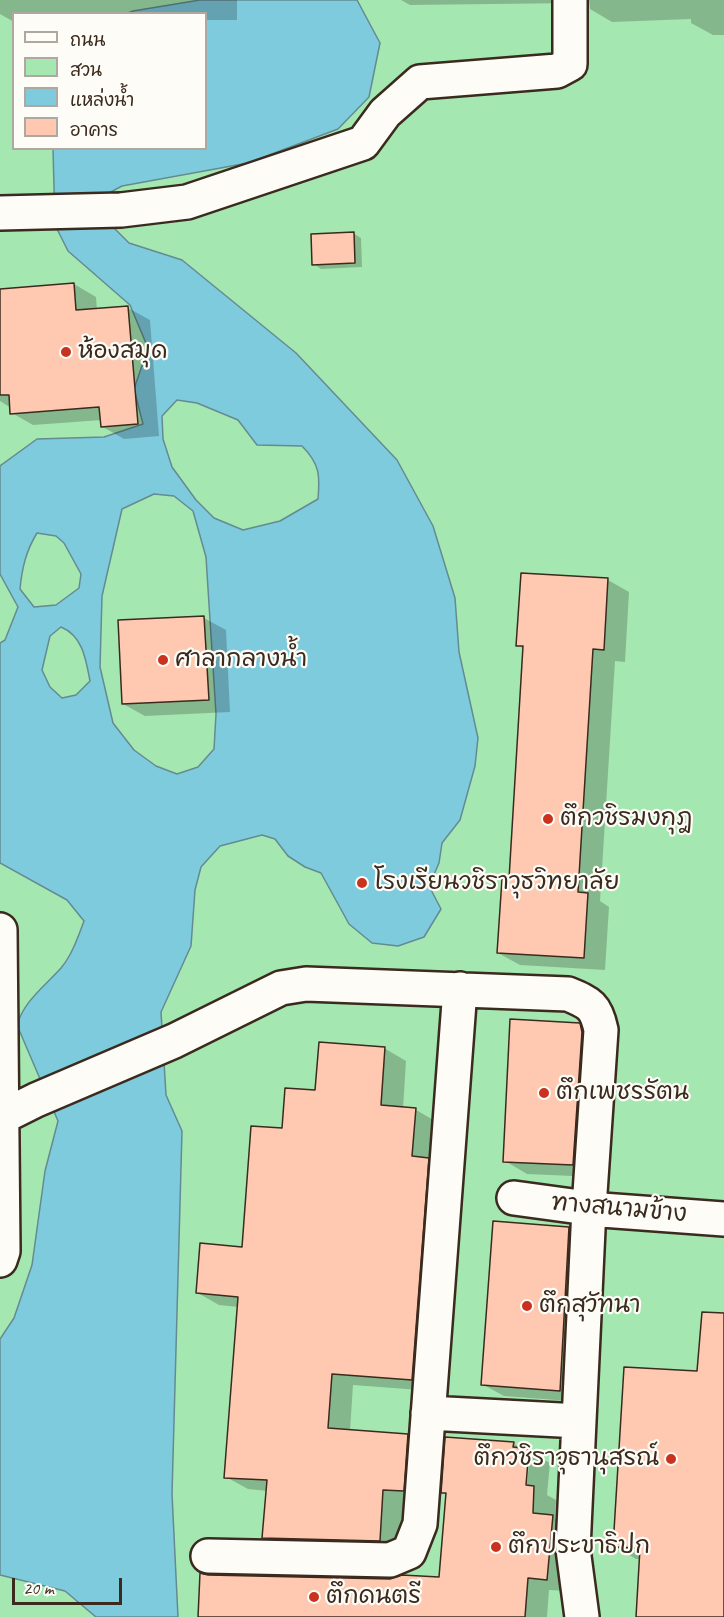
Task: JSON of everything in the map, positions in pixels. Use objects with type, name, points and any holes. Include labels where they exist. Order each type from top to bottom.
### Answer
[{"type":"lane","points":[[0,213],[121,210],[187,202],[363,143],[385,113],[420,82],[557,71],[570,64],[572,41],[570,0]]},
{"type":"lane","points":[[0,930],[3,1251],[0,1260]]},
{"type":"lane","points":[[2,1117],[36,1100],[174,1041],[280,988],[306,984],[460,989],[568,994],[586,1001],[597,1012],[601,1030],[589,1208],[573,1549],[582,1617]]},
{"type":"lane","points":[[208,1556],[390,1560],[409,1552],[420,1524],[460,989]]},
{"type":"lane","name":"ทางสนามข้าง","points":[[514,1198],[589,1208],[724,1219]]},
{"type":"lane","points":[[428,1413],[579,1421]]},
{"type":"green space","name":"โรงเรียนวชิราวุธวิทยาลัย","points":[[0,0],[724,0],[724,1617],[0,1617]]},
{"type":"water","points":[[200,0],[357,0],[380,43],[369,97],[338,129],[248,163],[122,186],[105,195],[112,226],[129,243],[182,260],[296,353],[397,460],[433,526],[455,598],[459,652],[478,738],[475,766],[460,820],[442,843],[439,863],[429,886],[441,909],[424,937],[398,946],[372,943],[349,924],[321,873],[305,867],[288,856],[275,839],[262,835],[220,846],[201,867],[195,890],[191,946],[161,1012],[166,1095],[182,1131],[172,1494],[178,1617],[96,1617],[65,1591],[0,1575],[0,1339],[14,1318],[32,1265],[45,1171],[58,1121],[17,1025],[30,1001],[65,963],[84,921],[67,900],[0,863],[0,643],[5,640],[18,607],[0,574],[0,466],[37,439],[104,437],[143,424],[134,389],[148,348],[130,305],[68,251],[55,225],[53,150],[207,150],[207,12],[130,12]],"holes":[[[177,400],[197,403],[238,420],[257,445],[302,446],[318,471],[318,499],[280,521],[243,530],[214,518],[196,500],[172,467],[163,439],[162,416]],[[154,494],[174,496],[193,511],[206,557],[216,714],[214,749],[198,767],[177,774],[156,766],[134,750],[113,723],[100,667],[102,596],[122,509]],[[37,533],[56,536],[64,543],[81,574],[79,588],[56,605],[34,607],[20,589],[25,560]],[[61,627],[74,636],[79,643],[90,681],[76,695],[62,698],[50,687],[42,670],[50,636]]]},
{"type":"building","points":[[354,232],[355,263],[312,265],[311,234]]},
{"type":"building","name":"ห้องสมุด","points":[[74,283],[76,310],[128,306],[138,424],[101,427],[99,407],[10,414],[9,395],[0,395],[0,289]]},
{"type":"building","name":"ตึกวชิรมงกุฎ","points":[[521,573],[608,578],[604,650],[593,649],[578,892],[588,893],[584,958],[497,953],[502,879],[509,879],[523,646],[516,646]]},
{"type":"building","name":"ศาลากลางน้ำ","points":[[204,616],[209,700],[122,704],[118,620]]},
{"type":"building","name":"ตึกเพชรรัตน","points":[[510,1019],[580,1023],[582,1032],[573,1165],[503,1162]]},
{"type":"building","points":[[319,1042],[385,1047],[381,1105],[416,1108],[412,1156],[429,1158],[412,1380],[332,1374],[328,1428],[408,1434],[404,1491],[383,1490],[380,1541],[262,1538],[267,1480],[224,1478],[238,1297],[196,1293],[200,1243],[242,1247],[251,1126],[282,1128],[285,1088],[315,1090]]},
{"type":"building","name":"ตึกสุวัทนา","points":[[493,1221],[569,1227],[560,1391],[481,1385]]},
{"type":"building","name":"ตึกวชิราวุธานุสรณ์","points":[[702,1312],[724,1313],[724,1617],[636,1617],[640,1548],[613,1547],[624,1367],[697,1371]]},
{"type":"building","name":"ตึกประขาธิปก","points":[[445,1437],[514,1442],[513,1447],[529,1449],[526,1485],[534,1486],[533,1513],[553,1515],[547,1580],[528,1578],[525,1617],[198,1617],[200,1573],[390,1579],[402,1575],[439,1577],[446,1493],[441,1493]]},
{"type":"place","name":"ห้องสมุด","points":[[66,352]]},
{"type":"place","name":"ศาลากลางน้ำ","points":[[163,660]]},
{"type":"place","name":"ตึกวชิรมงกุฎ","points":[[548,819]]},
{"type":"place","name":"โรงเรียนวชิราวุธวิทยาลัย","points":[[362,883]]},
{"type":"place","name":"ตึกเพชรรัตน","points":[[544,1093]]},
{"type":"place","name":"ตึกสุวัทนา","points":[[527,1306]]},
{"type":"place","name":"ตึกวชิราวุธานุสรณ์","points":[[671,1459]]},
{"type":"place","name":"ตึกประขาธิปก","points":[[496,1547]]},
{"type":"place","name":"ตึกดนตรี","points":[[314,1597]]}]
